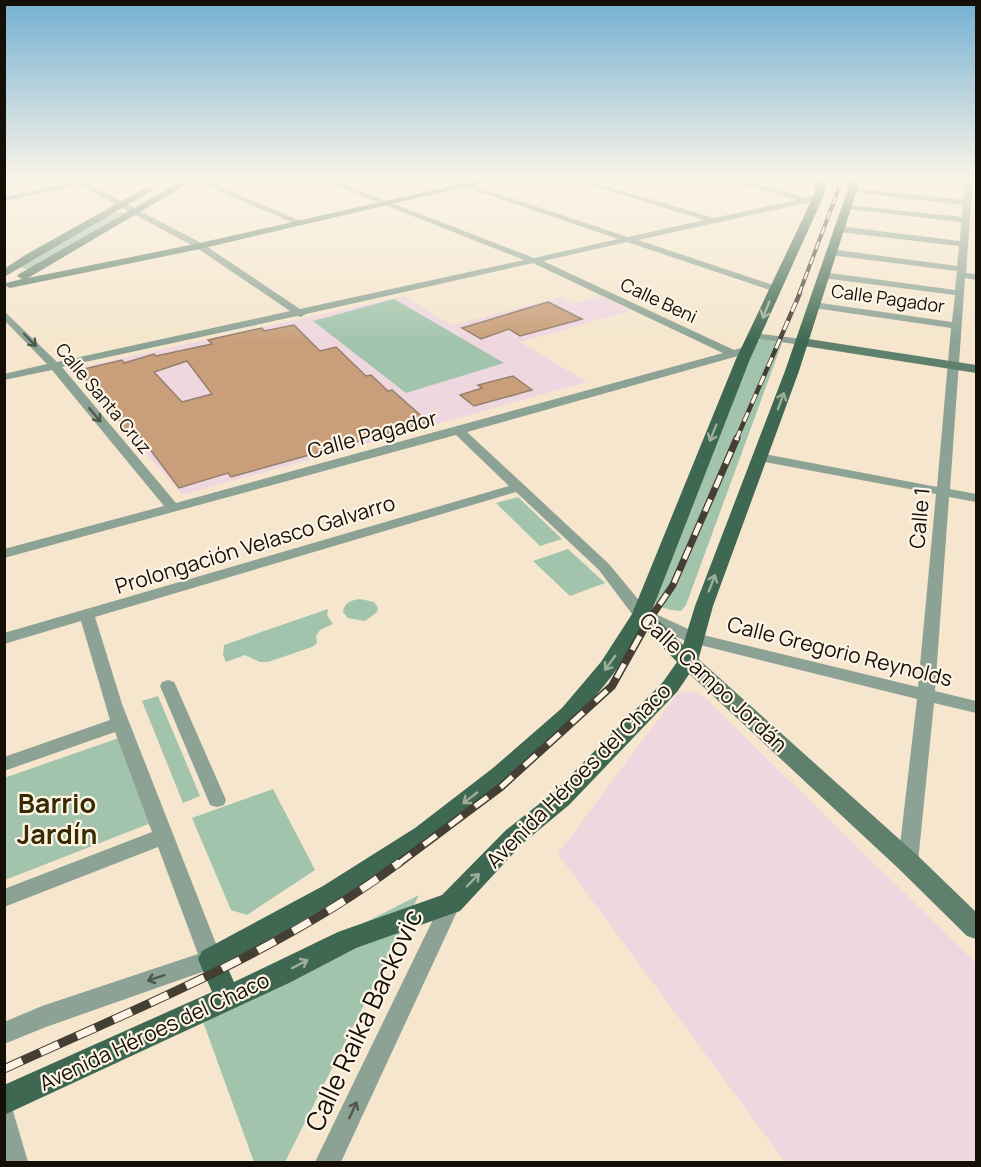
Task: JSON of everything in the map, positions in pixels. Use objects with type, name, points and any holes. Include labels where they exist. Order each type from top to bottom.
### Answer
[{"type":"main road","points":[[11,281],[31,256],[70,234]]},
{"type":"main road","points":[[11,281],[40,268],[97,234]]},
{"type":"main road","points":[[11,281],[41,279],[251,234]]},
{"type":"main road","name":"Avenida Héroes del Chaco","points":[[211,959],[332,893],[423,835],[501,774],[575,705],[608,668],[641,614],[741,354],[755,336],[797,234]]},
{"type":"main road","name":"Avenida Héroes del Chaco","points":[[4,1100],[228,998],[347,940],[451,903],[514,837],[561,799],[645,714],[670,687],[691,650],[704,606],[802,342],[837,234]]},
{"type":"main road","points":[[802,342],[976,369]]},
{"type":"main road","name":"Calle Campo Jordán","points":[[641,614],[691,650],[976,928]]},
{"type":"main road","points":[[211,959],[228,998]]},
{"type":"street","points":[[179,234],[299,312]]},
{"type":"street","name":"Calle Beni","points":[[468,234],[537,262],[741,354]]},
{"type":"street","points":[[614,234],[773,288]]},
{"type":"street","points":[[4,382],[299,312],[661,234]]},
{"type":"street","points":[[634,241],[669,234]]},
{"type":"street","points":[[893,234],[968,242]]},
{"type":"street","name":"Calle 1","points":[[908,862],[926,694],[960,272],[968,242]]},
{"type":"street","points":[[830,252],[960,272],[976,277]]},
{"type":"street","points":[[823,275],[958,293]]},
{"type":"street","name":"Calle Pagador","points":[[814,305],[957,326]]},
{"type":"street","name":"Calle Santa Cruz","points":[[4,314],[56,368],[173,508]]},
{"type":"street","points":[[755,336],[802,342]]},
{"type":"street","name":"Calle Pagador","points":[[4,554],[741,354]]},
{"type":"street","points":[[4,376],[56,368]]},
{"type":"street","name":"Calle Campo Jordán","points":[[458,431],[604,567],[641,614]]},
{"type":"street","points":[[760,457],[976,498]]},
{"type":"street","name":"Prolongación Velasco Galvarro","points":[[4,639],[518,487]]},
{"type":"street","points":[[87,615],[120,723],[211,959]]},
{"type":"street","name":"Calle Gregorio Reynolds","points":[[691,650],[926,694],[976,707]]},
{"type":"street","points":[[168,686],[217,800]]},
{"type":"street","points":[[4,764],[120,723]]},
{"type":"street","points":[[4,898],[164,836]]},
{"type":"street","name":"Calle Raika Backovic","points":[[328,1162],[451,903]]},
{"type":"street","name":"Avenida Héroes del Chaco","points":[[4,1033],[42,1017],[211,959]]},
{"type":"street","points":[[4,1120],[15,1162]]},
{"type":"shaded area","points":[[404,296],[452,325],[560,297],[573,304],[601,296],[631,311],[520,342],[587,382],[182,495],[73,369]]},
{"type":"shaded area","points":[[694,691],[704,697],[976,963],[976,1162],[785,1162],[558,854],[677,694]]},
{"type":"green space","points":[[76,234],[89,234],[29,270],[20,267]]},
{"type":"green space","points":[[394,299],[504,363],[406,393],[313,321]]},
{"type":"green space","points":[[762,339],[782,343],[686,605],[681,611],[663,607],[656,603],[650,595],[757,341]]},
{"type":"green space","points":[[518,497],[562,539],[540,546],[496,503]]},
{"type":"green space","points":[[568,549],[605,583],[570,596],[533,561]]},
{"type":"green space","points":[[360,599],[374,602],[378,608],[377,612],[365,621],[348,618],[343,612],[348,602]]},
{"type":"green space","points":[[328,609],[327,615],[333,624],[320,630],[316,636],[317,643],[312,647],[268,662],[260,662],[245,655],[226,662],[223,655],[224,645]]},
{"type":"green space","points":[[158,696],[200,796],[183,803],[142,701]]},
{"type":"green space","points":[[119,738],[151,823],[5,880],[4,778]]},
{"type":"green space","points":[[273,789],[315,870],[247,915],[231,910],[192,818]]},
{"type":"green space","points":[[419,895],[285,1162],[254,1162],[198,1008]]},
{"type":"building","points":[[548,302],[582,319],[520,336],[509,329],[481,339],[462,328]]},
{"type":"building","points":[[294,325],[320,351],[336,347],[366,376],[371,375],[388,391],[392,390],[428,422],[231,477],[228,473],[179,488],[137,432],[128,435],[116,415],[91,382],[88,383],[80,370],[212,344],[208,340],[262,328],[264,331]],"holes":[[[187,361],[212,394],[182,402],[154,372]]]},
{"type":"building","points":[[513,376],[532,390],[474,406],[460,395],[482,388],[478,385]]},
{"type":"railway","points":[[799,294],[821,234]]},
{"type":"railway","points":[[736,440],[800,293]]},
{"type":"railway","points":[[645,626],[673,585],[737,438]]},
{"type":"railway","points":[[398,864],[501,787],[612,686],[646,625]]},
{"type":"railway","points":[[4,1069],[157,1000],[258,950],[355,894],[400,862]]},
{"type":"district","name":"Barrio Jardín","points":[[57,818]]}]
